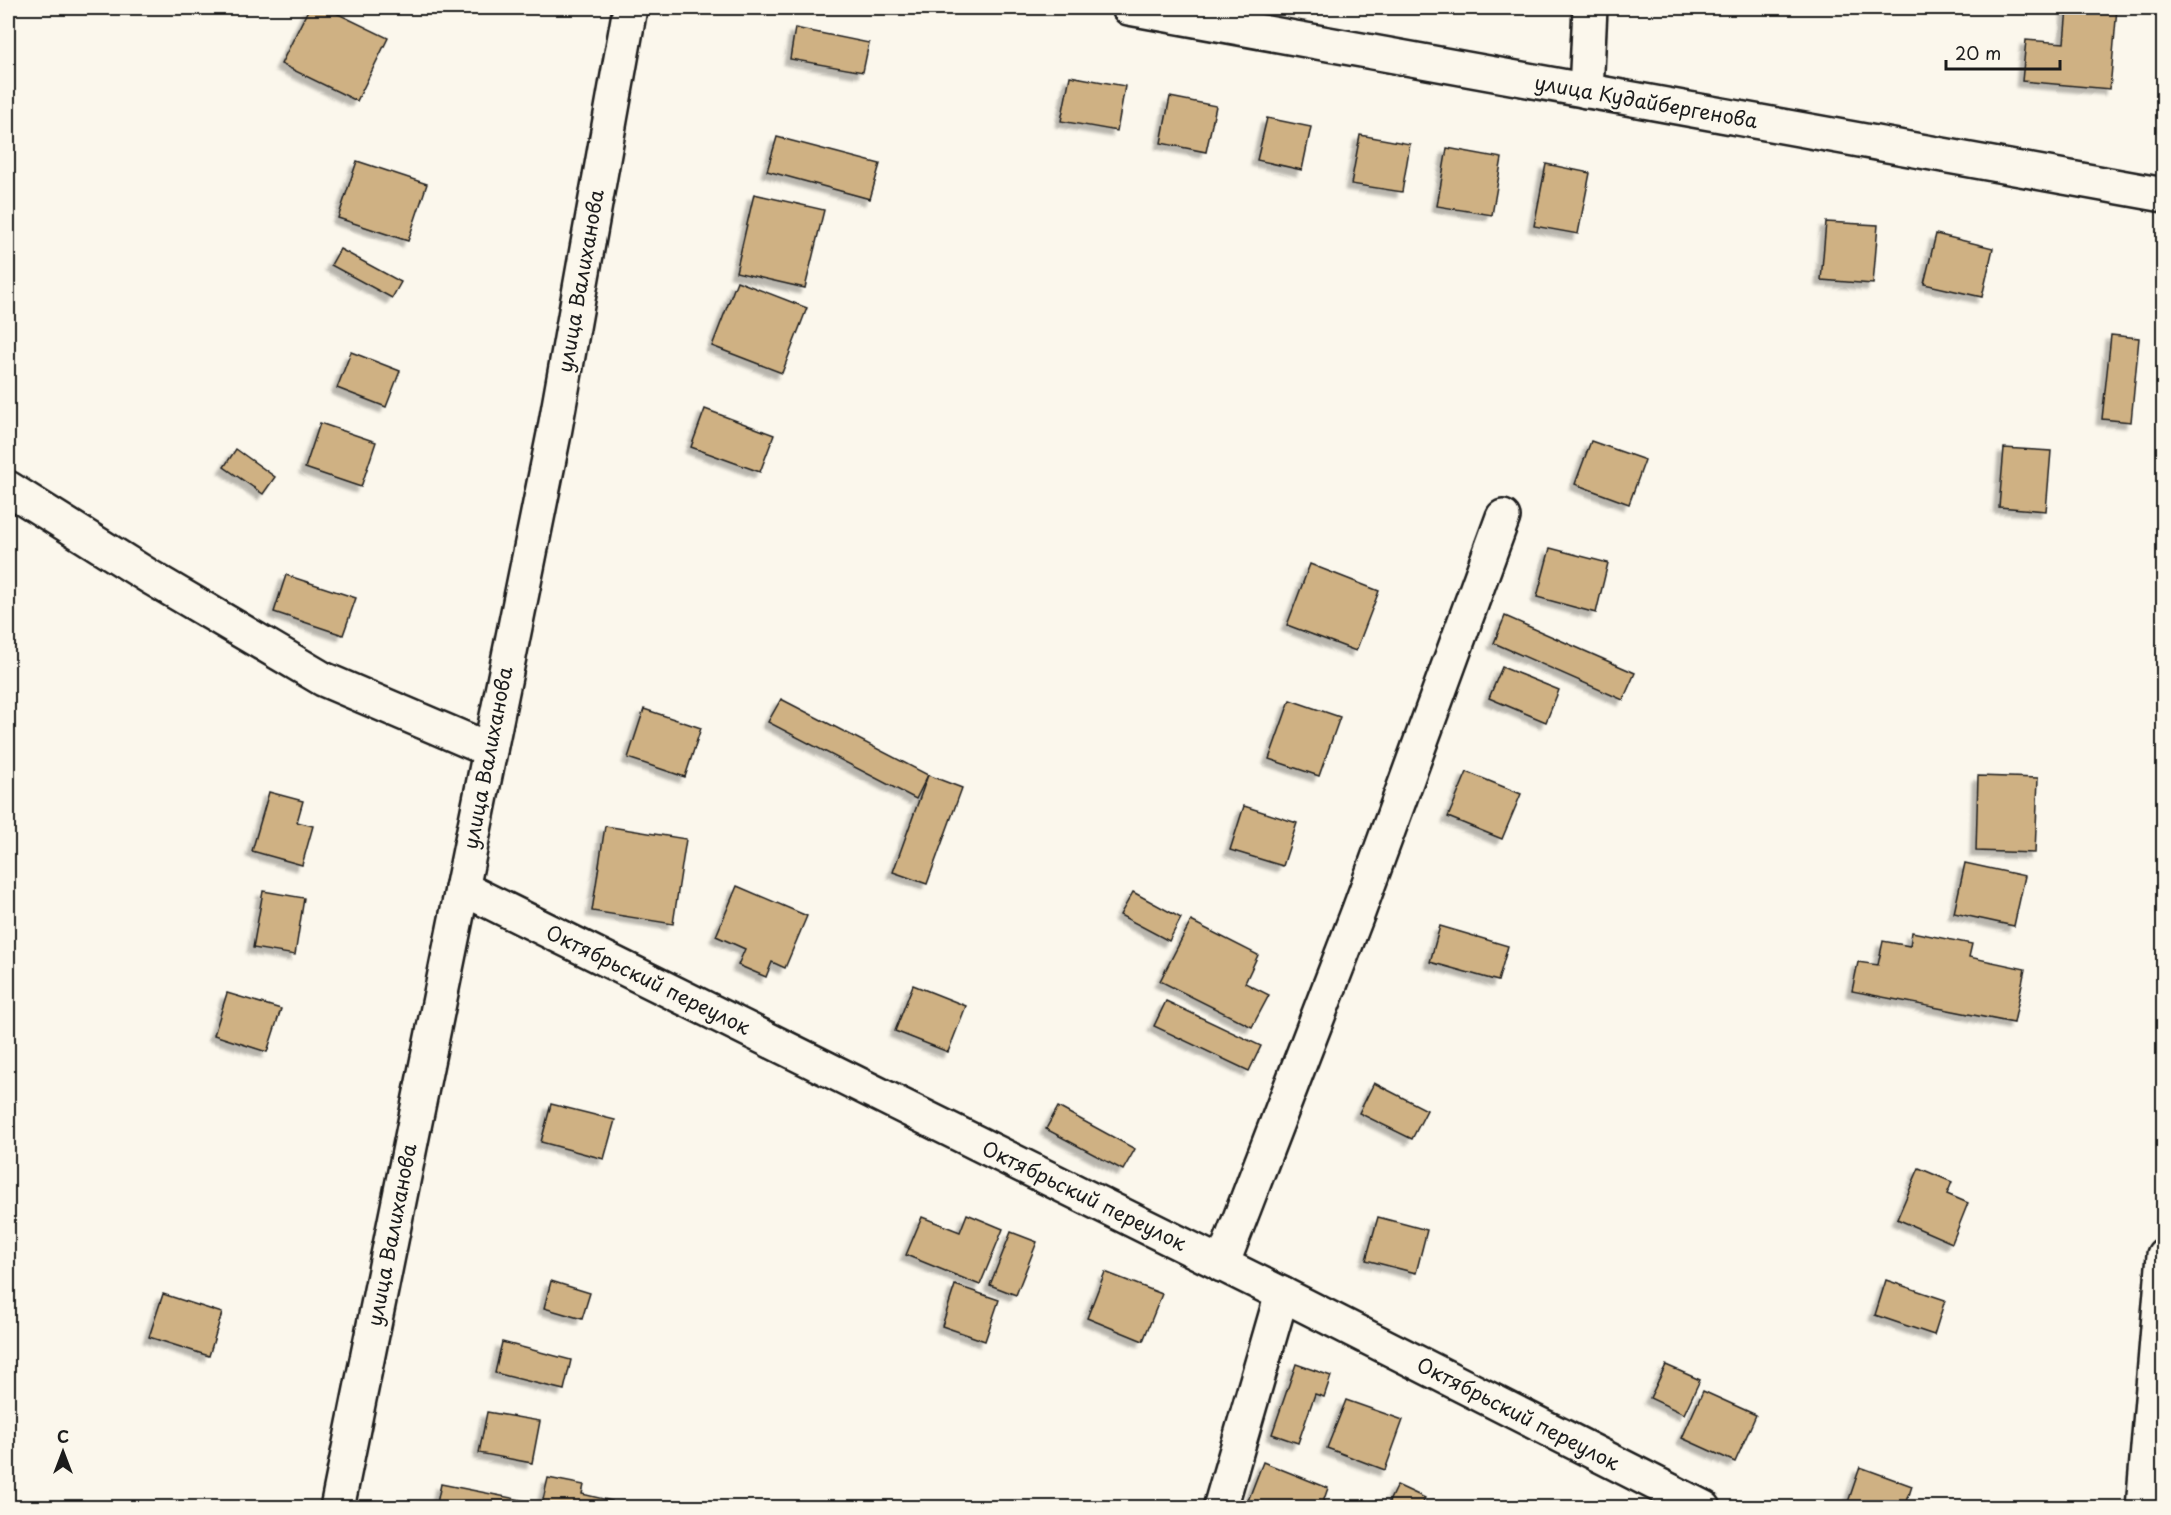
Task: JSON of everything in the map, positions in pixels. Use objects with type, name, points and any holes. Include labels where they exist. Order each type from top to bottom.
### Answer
[{"type":"street","name":"улица Валиханова","points":[[337,1508],[554,434],[630,8]]},
{"type":"street","name":"улица Кудайбергенова","points":[[1129,8],[2163,195]]},
{"type":"street","points":[[1586,91],[1590,8]]},
{"type":"street","points":[[8,488],[150,577],[323,679],[490,750]]},
{"type":"street","points":[[1222,1265],[1359,910],[1503,517]]},
{"type":"street","name":"Октябрьский переулок","points":[[462,888],[1282,1294],[1704,1508]]},
{"type":"street","points":[[2143,1508],[2163,1270]]},
{"type":"street","points":[[1220,1508],[1282,1294]]},
{"type":"building","points":[[309,8],[326,8],[388,38],[357,101],[281,64]]},
{"type":"building","points":[[2067,8],[2117,8],[2110,89],[2022,81],[2026,40],[2064,43]]},
{"type":"building","points":[[795,28],[869,43],[863,72],[790,59]]},
{"type":"building","points":[[1070,76],[1125,86],[1117,131],[1061,121]]},
{"type":"building","points":[[1170,97],[1216,106],[1206,152],[1161,143]]},
{"type":"building","points":[[1267,118],[1311,127],[1302,170],[1257,160]]},
{"type":"building","points":[[1360,135],[1410,144],[1402,192],[1351,184]]},
{"type":"building","points":[[777,137],[880,164],[870,199],[767,171]]},
{"type":"building","points":[[1447,148],[1502,158],[1492,215],[1437,206]]},
{"type":"building","points":[[357,161],[427,184],[408,241],[338,218]]},
{"type":"building","points":[[1546,164],[1590,173],[1578,234],[1534,226]]},
{"type":"building","points":[[754,194],[824,210],[805,288],[736,272]]},
{"type":"building","points":[[1826,222],[1878,225],[1873,284],[1821,280]]},
{"type":"building","points":[[1936,234],[1993,248],[1982,297],[1924,284]]},
{"type":"building","points":[[340,249],[401,282],[392,298],[331,265]]},
{"type":"building","points":[[737,281],[807,308],[782,373],[712,346]]},
{"type":"building","points":[[2111,335],[2139,338],[2131,422],[2102,419]]},
{"type":"building","points":[[351,352],[400,371],[386,407],[337,388]]},
{"type":"building","points":[[705,409],[774,435],[760,472],[691,447]]},
{"type":"building","points":[[320,423],[376,442],[361,487],[305,468]]},
{"type":"building","points":[[1591,441],[1645,460],[1629,504],[1575,484]]},
{"type":"building","points":[[2004,448],[2051,451],[2046,511],[1999,507]]},
{"type":"building","points":[[236,449],[275,477],[263,494],[224,467]]},
{"type":"building","points":[[1550,548],[1608,563],[1596,613],[1537,597]]},
{"type":"building","points":[[1310,564],[1379,591],[1356,651],[1287,625]]},
{"type":"building","points":[[286,575],[356,598],[343,635],[274,612]]},
{"type":"building","points":[[1505,616],[1635,673],[1623,700],[1494,643]]},
{"type":"building","points":[[1502,667],[1559,690],[1546,722],[1489,698]]},
{"type":"building","points":[[781,699],[928,775],[916,799],[768,722]]},
{"type":"building","points":[[1290,700],[1340,717],[1319,776],[1269,759]]},
{"type":"building","points":[[644,709],[701,728],[685,777],[628,758]]},
{"type":"building","points":[[1467,772],[1521,794],[1502,839],[1448,817]]},
{"type":"building","points":[[928,775],[962,788],[927,884],[893,872]]},
{"type":"building","points":[[1978,776],[2038,778],[2035,853],[1976,851]]},
{"type":"building","points":[[269,792],[303,801],[297,822],[313,826],[302,865],[252,851]]},
{"type":"building","points":[[1244,806],[1297,823],[1283,866],[1230,850]]},
{"type":"building","points":[[605,826],[686,839],[673,924],[592,911]]},
{"type":"building","points":[[1965,863],[2025,876],[2014,926],[1954,913]]},
{"type":"building","points":[[737,886],[807,916],[785,968],[772,962],[766,977],[738,965],[745,949],[716,936]]},
{"type":"building","points":[[263,891],[304,898],[295,955],[253,948]]},
{"type":"building","points":[[1133,892],[1181,918],[1169,941],[1120,915]]},
{"type":"building","points":[[1191,921],[1258,955],[1245,983],[1269,995],[1252,1027],[1160,981]]},
{"type":"building","points":[[1440,926],[1508,946],[1498,981],[1430,962]]},
{"type":"building","points":[[1912,932],[1972,944],[1969,957],[2025,969],[2014,1023],[1852,991],[1858,962],[1878,965],[1883,941],[1910,946]]},
{"type":"building","points":[[913,985],[966,1006],[948,1052],[895,1031]]},
{"type":"building","points":[[227,993],[281,1009],[267,1052],[214,1035]]},
{"type":"building","points":[[1166,1001],[1261,1046],[1249,1071],[1154,1026]]},
{"type":"building","points":[[1374,1083],[1427,1110],[1412,1139],[1359,1113]]},
{"type":"building","points":[[551,1104],[615,1120],[604,1159],[541,1142]]},
{"type":"building","points":[[1058,1107],[1135,1149],[1123,1170],[1046,1129]]},
{"type":"building","points":[[1919,1168],[1952,1182],[1947,1194],[1968,1203],[1952,1243],[1897,1219]]},
{"type":"building","points":[[967,1214],[1003,1229],[980,1285],[906,1255],[922,1217],[960,1232]]},
{"type":"building","points":[[1378,1217],[1427,1230],[1416,1273],[1366,1260]]},
{"type":"building","points":[[1011,1232],[1037,1242],[1016,1295],[990,1285]]},
{"type":"building","points":[[1105,1272],[1162,1294],[1143,1341],[1087,1318]]},
{"type":"building","points":[[1886,1280],[1945,1300],[1934,1335],[1875,1315]]},
{"type":"building","points":[[551,1281],[590,1293],[582,1319],[544,1308]]},
{"type":"building","points":[[955,1285],[999,1300],[985,1341],[942,1326]]},
{"type":"building","points":[[163,1294],[222,1313],[209,1356],[149,1337]]},
{"type":"building","points":[[502,1342],[571,1360],[564,1390],[495,1373]]},
{"type":"building","points":[[1296,1364],[1331,1376],[1324,1397],[1315,1394],[1298,1443],[1272,1434]]},
{"type":"building","points":[[1666,1365],[1700,1380],[1684,1414],[1650,1398]]},
{"type":"building","points":[[1703,1391],[1756,1415],[1735,1462],[1682,1438]]},
{"type":"building","points":[[1346,1400],[1403,1420],[1385,1470],[1327,1448]]},
{"type":"building","points":[[487,1412],[540,1421],[532,1463],[479,1453]]},
{"type":"building","points":[[1263,1462],[1328,1488],[1321,1508],[1250,1508],[1246,1506]]},
{"type":"building","points":[[1860,1467],[1912,1486],[1905,1508],[1846,1508]]},
{"type":"building","points":[[548,1478],[584,1485],[582,1494],[612,1501],[610,1508],[560,1508],[542,1504]]},
{"type":"building","points":[[441,1484],[542,1504],[560,1508],[436,1508]]},
{"type":"building","points":[[1397,1485],[1425,1498],[1421,1508],[1386,1508]]}]
